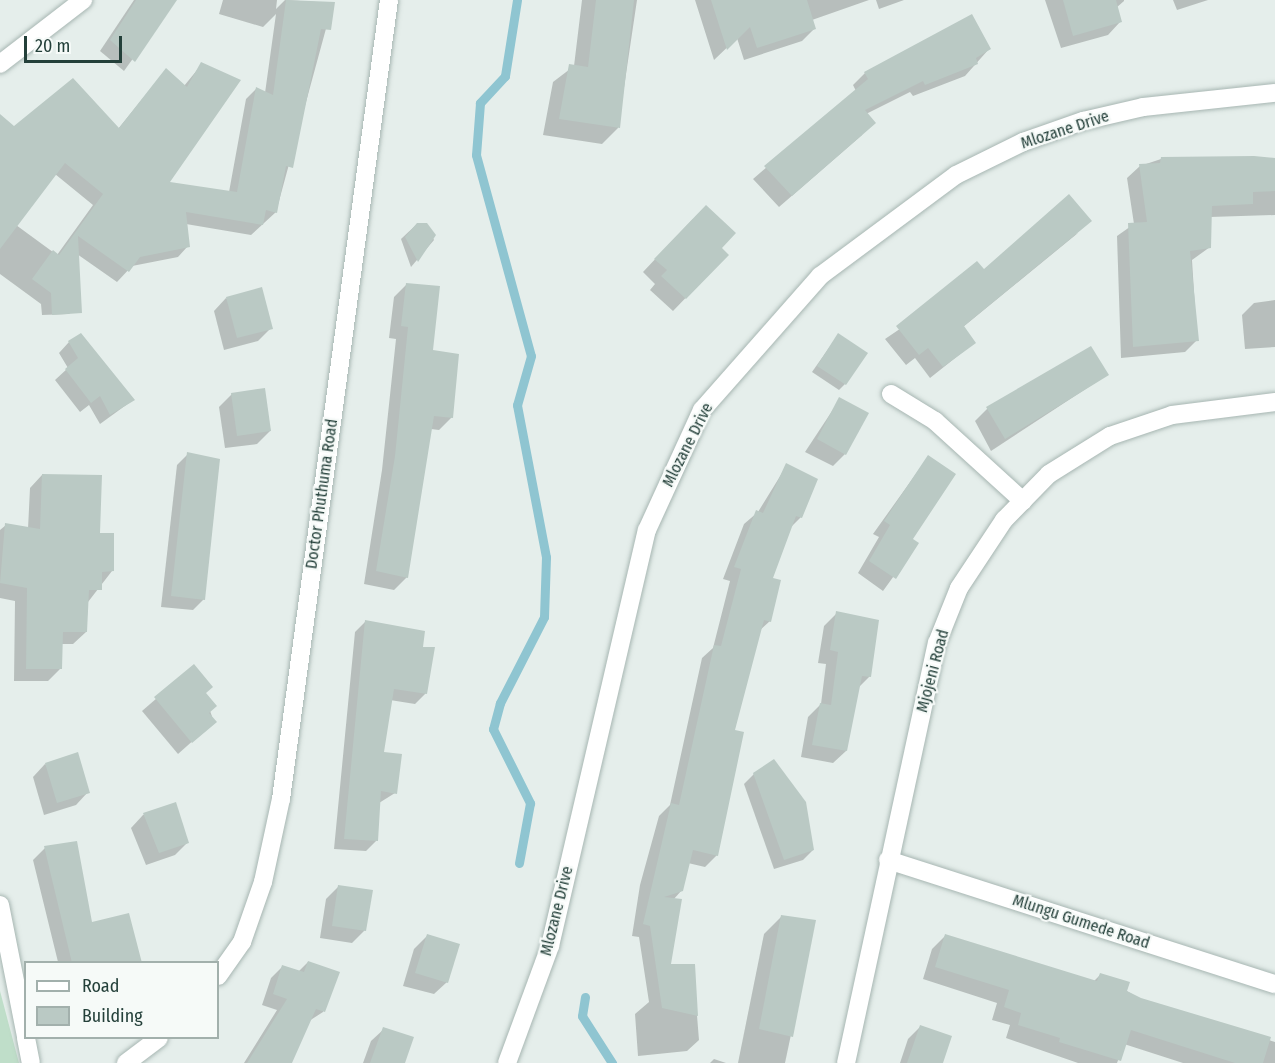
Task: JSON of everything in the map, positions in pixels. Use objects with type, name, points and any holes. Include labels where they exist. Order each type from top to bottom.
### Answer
[{"type":"street","points":[[0,64],[83,0]]},
{"type":"street","name":"Doctor Phuthuma Road","points":[[219,975],[242,942],[253,912],[281,799],[389,0]]},
{"type":"street","name":"Mlozane Drive","points":[[507,1063],[550,946],[646,530],[702,410],[820,276],[956,175],[1023,142],[1083,121],[1143,106],[1275,93]]},
{"type":"street","points":[[891,394],[935,421],[1023,501]]},
{"type":"street","name":"Mjojeni Road","points":[[846,1063],[888,860],[937,643],[959,588],[1023,501],[1049,474],[1110,436],[1173,415],[1275,402]]},
{"type":"street","name":"Mlungu Gumede Road","points":[[888,860],[1275,984]]},
{"type":"street","points":[[0,905],[24,1027]]},
{"type":"street","points":[[26,1039],[31,1063]]},
{"type":"street","points":[[126,1063],[158,1039]]},
{"type":"green space","points":[[0,991],[19,1063],[0,1063]]},
{"type":"building","points":[[136,0],[177,0],[135,62],[110,40]]},
{"type":"building","points":[[286,0],[335,2],[331,30],[321,29],[293,168],[286,166],[277,213],[266,210],[263,225],[186,212],[190,247],[140,257],[129,272],[78,236],[82,313],[52,315],[51,293],[32,279],[53,250],[59,255],[103,194],[65,163],[0,249],[0,114],[14,126],[73,78],[119,128],[166,68],[187,87],[201,62],[241,80],[170,182],[237,192],[256,87],[273,95]]},
{"type":"building","points":[[596,0],[634,0],[620,128],[559,119],[569,64],[588,67]]},
{"type":"building","points":[[711,0],[807,0],[816,29],[757,48],[750,27],[727,50]]},
{"type":"building","points":[[1063,0],[1116,0],[1122,22],[1073,36]]},
{"type":"building","points":[[972,14],[991,49],[976,58],[978,64],[925,85],[923,81],[865,110],[876,123],[792,196],[764,166],[868,79],[864,72]]},
{"type":"building","points":[[1254,156],[1275,158],[1275,191],[1253,192],[1253,204],[1212,206],[1211,248],[1190,251],[1199,341],[1133,347],[1128,223],[1147,222],[1139,164],[1160,163],[1161,157]]},
{"type":"building","points":[[1069,194],[1092,221],[964,326],[976,343],[943,367],[928,348],[919,355],[896,326],[977,261],[984,269]]},
{"type":"building","points":[[706,205],[736,233],[722,248],[729,255],[686,299],[661,276],[667,270],[654,259]]},
{"type":"building","points":[[417,223],[427,223],[436,235],[418,262],[405,237]]},
{"type":"building","points":[[406,283],[440,286],[433,350],[459,354],[453,418],[434,416],[408,578],[376,571],[395,456],[408,327],[401,326]]},
{"type":"building","points":[[262,287],[273,329],[237,338],[226,297]]},
{"type":"building","points":[[81,333],[135,400],[110,415],[100,396],[91,403],[65,369],[78,358],[68,341]]},
{"type":"building","points":[[838,333],[868,353],[846,385],[817,366]]},
{"type":"building","points":[[1091,346],[1109,375],[1005,439],[986,407]]},
{"type":"building","points":[[265,388],[271,431],[237,436],[231,393]]},
{"type":"building","points":[[839,397],[869,413],[846,455],[817,439]]},
{"type":"building","points":[[187,452],[220,459],[205,600],[171,596]]},
{"type":"building","points":[[928,455],[956,474],[913,539],[919,543],[896,579],[869,561],[890,525],[884,521]]},
{"type":"building","points":[[786,463],[818,479],[802,518],[796,516],[773,578],[781,580],[771,622],[764,620],[735,730],[744,732],[718,856],[693,850],[683,891],[664,897],[682,899],[671,964],[695,964],[698,1016],[662,1008],[650,926],[643,924],[671,803],[679,805],[714,645],[721,646],[741,569],[734,567],[756,510],[763,513]]},
{"type":"building","points":[[42,474],[102,475],[100,533],[114,533],[114,571],[102,572],[102,590],[89,590],[87,632],[63,632],[62,669],[26,669],[27,588],[0,583],[5,523],[40,529]]},
{"type":"building","points":[[836,611],[879,620],[871,677],[862,676],[847,751],[812,745],[820,703],[831,705],[838,652],[830,650]]},
{"type":"building","points":[[365,620],[425,631],[423,647],[435,647],[427,694],[394,689],[384,752],[402,754],[397,794],[381,791],[378,841],[344,839]]},
{"type":"building","points":[[194,664],[213,687],[206,693],[217,706],[209,713],[217,722],[192,743],[154,697]]},
{"type":"building","points":[[78,752],[90,793],[57,803],[45,763]]},
{"type":"building","points":[[774,759],[806,802],[814,850],[784,860],[753,773]]},
{"type":"building","points":[[176,802],[189,843],[159,853],[143,813]]},
{"type":"building","points":[[77,841],[92,922],[129,913],[141,961],[72,961],[44,846]]},
{"type":"building","points":[[338,885],[373,890],[366,931],[332,926]]},
{"type":"building","points":[[781,915],[816,920],[793,1037],[759,1029]]},
{"type":"building","points":[[427,934],[460,944],[448,983],[415,973]]},
{"type":"building","points":[[945,934],[1097,981],[1100,973],[1130,982],[1127,991],[1141,998],[1271,1037],[1263,1063],[1235,1063],[1131,1030],[1121,1061],[1059,1042],[1060,1038],[1018,1025],[1021,1013],[1004,1007],[1009,990],[935,967]]},
{"type":"building","points":[[308,961],[340,972],[325,1012],[316,1009],[292,1063],[247,1063],[287,999],[273,994],[282,965],[304,972]]},
{"type":"building","points":[[920,1025],[952,1036],[943,1063],[907,1063]]},
{"type":"building","points":[[383,1027],[414,1037],[405,1063],[370,1063]]},
{"type":"waterway","points":[[517,0],[505,76],[480,103],[476,155],[531,356],[517,405],[546,557],[544,617],[500,703],[493,729],[530,803],[519,863]]},
{"type":"waterway","points":[[585,997],[582,1016],[612,1063]]}]
